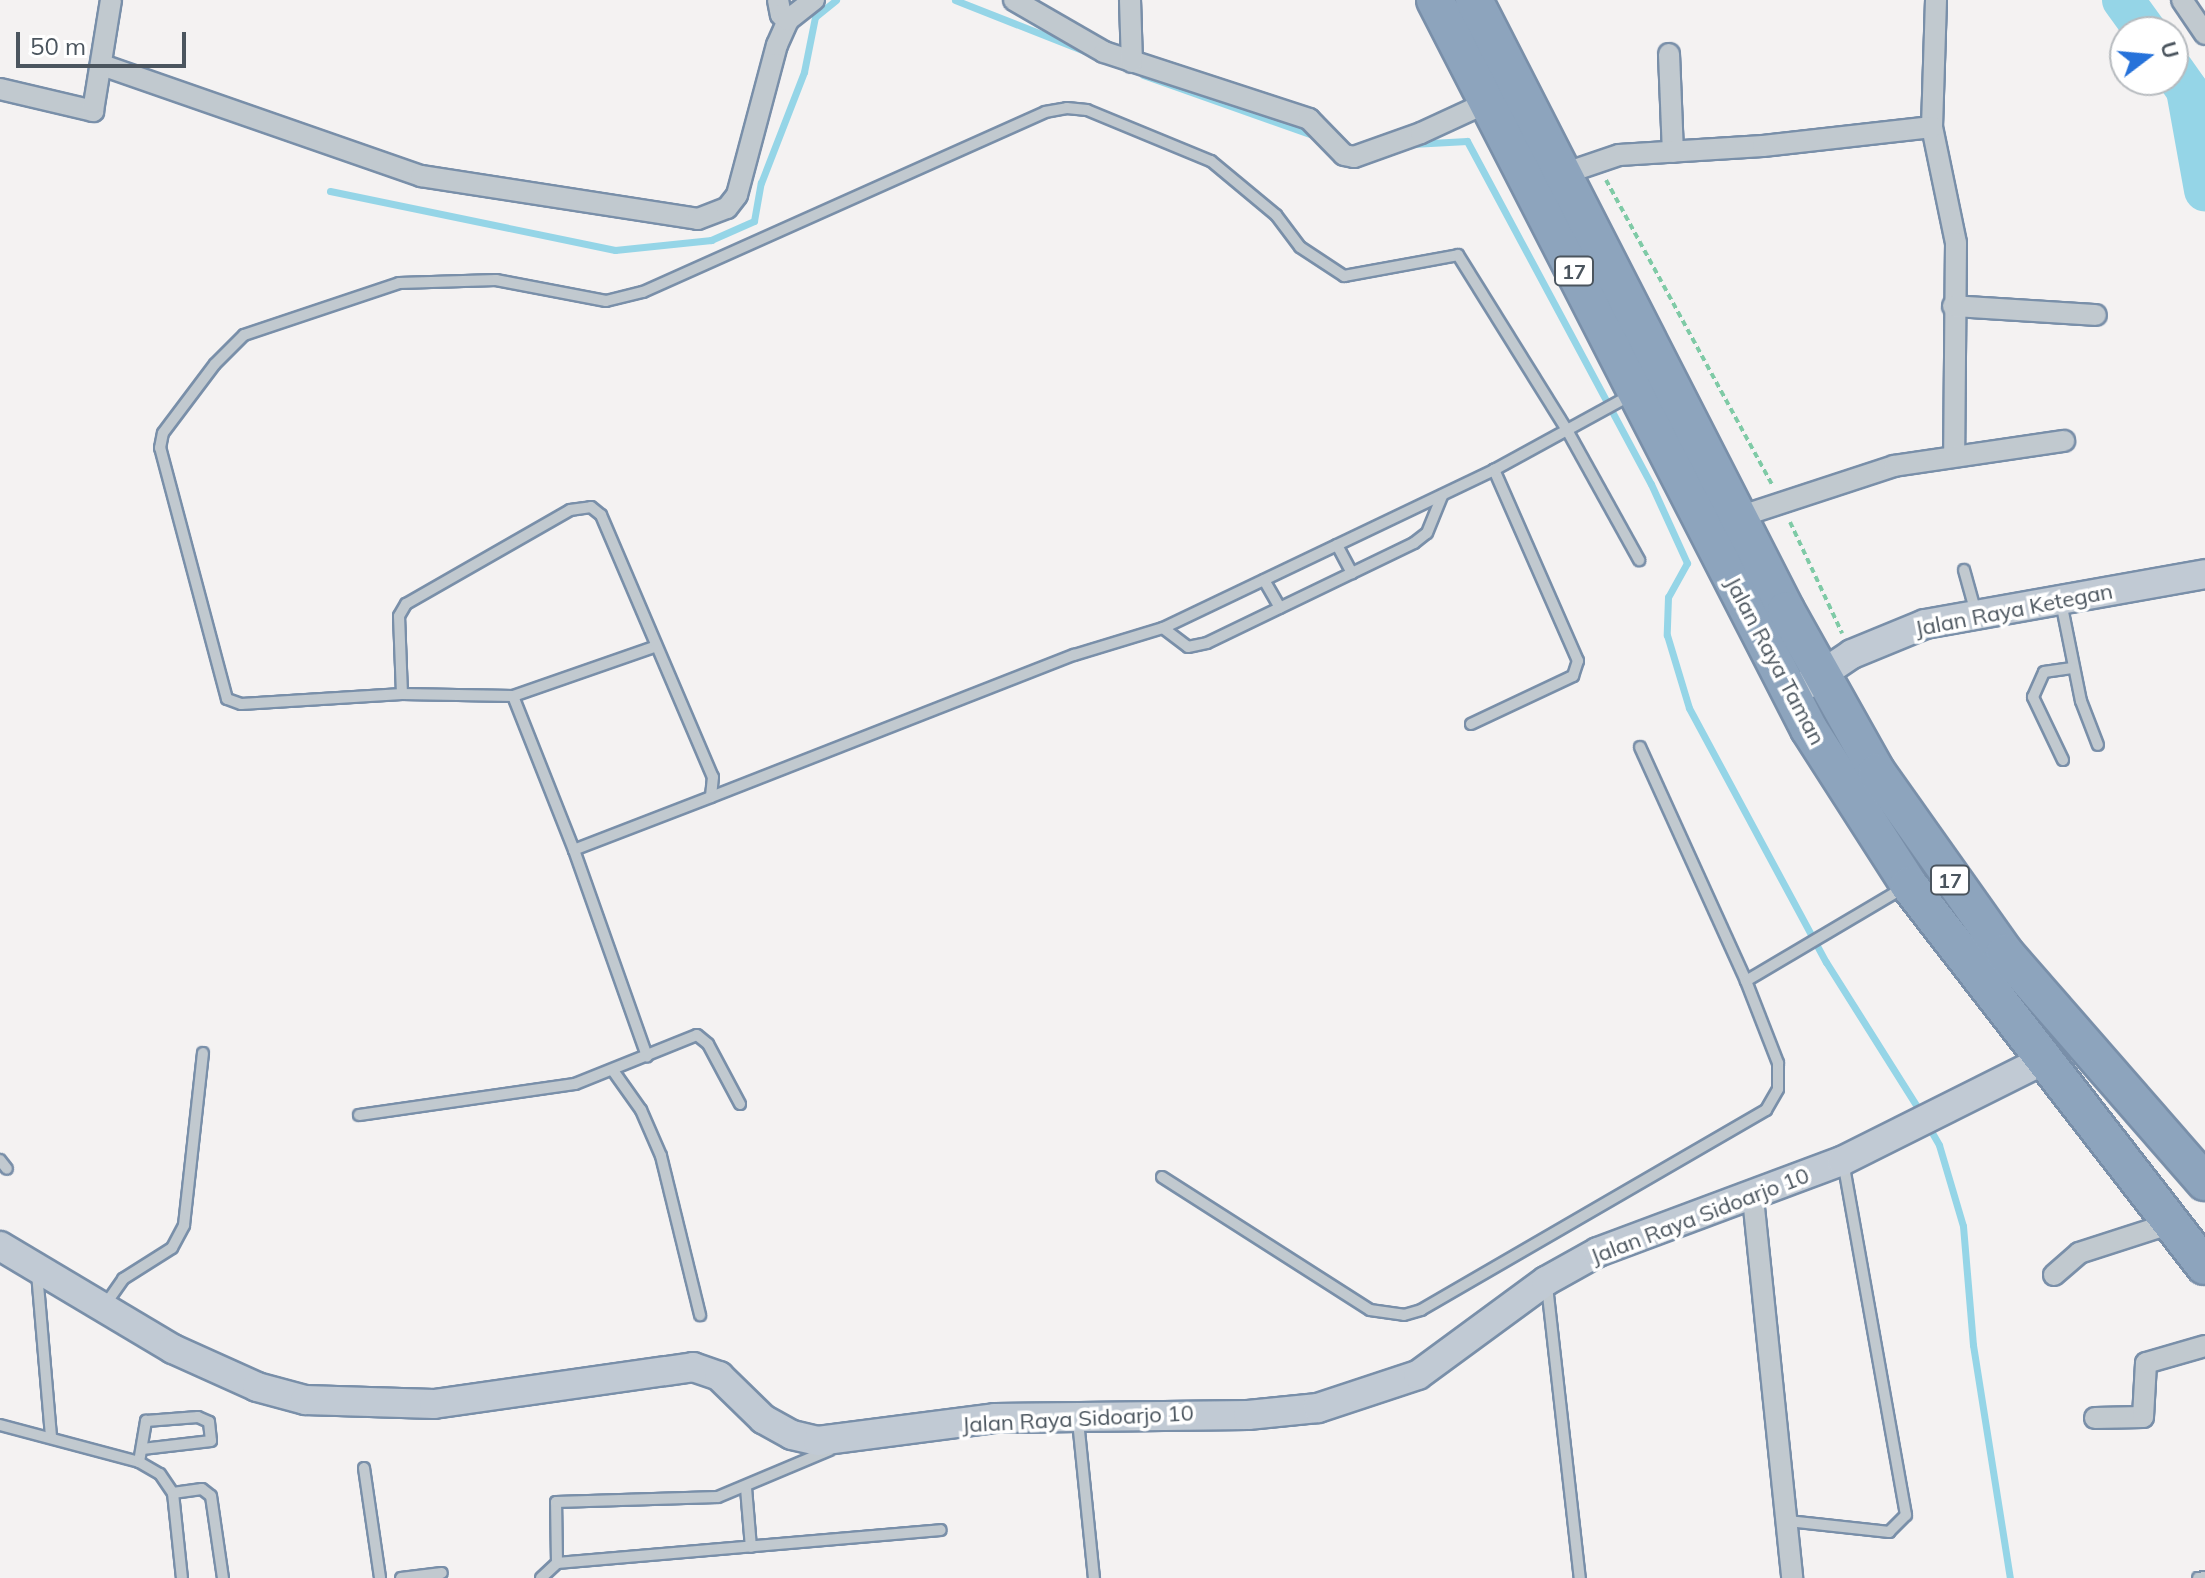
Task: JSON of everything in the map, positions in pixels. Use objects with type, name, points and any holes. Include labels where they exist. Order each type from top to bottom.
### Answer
[{"type":"highway","name":"Jalan Raya Taman","points":[[1435,0],[1632,394],[1733,556],[1828,688],[1935,859],[2005,953],[2205,1182]]},
{"type":"highway","name":"Jalan Raya Taman","points":[[1474,0],[1580,168],[1740,520],[1733,556],[1792,697],[1809,729],[1909,885],[2042,1061],[2175,1222],[2205,1266]]},
{"type":"street","points":[[0,89],[88,112],[97,101],[111,0]]},
{"type":"street","points":[[778,0],[781,15],[788,20]]},
{"type":"street","points":[[102,70],[421,176],[698,219],[727,208],[745,179],[777,45],[788,20],[814,0]]},
{"type":"street","points":[[1014,0],[1081,41],[1132,62],[1309,119],[1344,155],[1354,157],[1488,102]]},
{"type":"street","points":[[1130,0],[1132,62]]},
{"type":"street","points":[[1936,0],[1932,127],[1956,243],[1954,453]]},
{"type":"street","points":[[2182,0],[2205,34]]},
{"type":"street","points":[[1669,54],[1673,152]]},
{"type":"street","points":[[1580,168],[1619,155],[1932,127]]},
{"type":"street","points":[[1953,306],[2096,315]]},
{"type":"street","points":[[1740,520],[1780,500],[1954,453],[2064,441]]},
{"type":"street","name":"Jalan Raya Ketegan","points":[[1792,697],[1828,688],[1852,654],[1925,624],[2205,574]]},
{"type":"street","name":"Jalan Raya Sidoarjo 10","points":[[0,1246],[173,1349],[257,1387],[305,1400],[434,1404],[693,1367],[719,1376],[763,1419],[792,1435],[818,1441],[995,1418],[1078,1414],[1248,1415],[1318,1408],[1418,1375],[1546,1281],[1611,1247],[1753,1198],[1842,1161],[2042,1061]]},
{"type":"street","points":[[1753,1198],[1792,1578]]},
{"type":"street","points":[[2054,1275],[2079,1253],[2175,1222]]},
{"type":"street","points":[[2095,1418],[2143,1417],[2146,1363],[2205,1346]]},
{"type":"lane","points":[[654,647],[513,696],[402,694],[241,704],[227,699],[160,448],[163,433],[244,335],[399,283],[496,280],[606,301],[643,292],[1045,112],[1087,110],[1211,161],[1276,215],[1300,247],[1344,276],[1458,255],[1567,430],[1639,560]]},
{"type":"lane","points":[[574,850],[1074,655],[1163,628],[1442,496],[1632,394]]},
{"type":"lane","points":[[1471,724],[1573,676],[1578,661],[1494,470]]},
{"type":"lane","points":[[1163,628],[1188,647],[1207,643],[1427,533],[1442,496]]},
{"type":"lane","points":[[402,694],[399,616],[406,604],[422,590],[581,507],[601,515],[654,647],[710,764],[711,797]]},
{"type":"lane","points":[[1337,545],[1352,573]]},
{"type":"lane","points":[[1964,570],[1976,615]]},
{"type":"lane","points":[[1264,580],[1280,608]]},
{"type":"lane","points":[[2061,600],[2074,668],[2098,745]]},
{"type":"lane","points":[[2063,760],[2033,697],[2044,672],[2074,668]]},
{"type":"lane","points":[[513,696],[574,850],[647,1056]]},
{"type":"lane","points":[[1162,1177],[1370,1310],[1404,1315],[1421,1310],[1766,1110],[1778,1089],[1778,1063],[1746,981],[1640,747]]},
{"type":"lane","points":[[1746,981],[1909,885]]},
{"type":"lane","points":[[359,1115],[575,1084],[614,1072],[683,1037],[697,1035],[708,1044],[740,1104]]},
{"type":"lane","points":[[104,1308],[123,1279],[172,1248],[184,1225],[203,1053]]},
{"type":"lane","points":[[614,1072],[641,1110],[661,1156],[700,1315]]},
{"type":"lane","points":[[1788,1521],[1889,1532],[1906,1515],[1842,1161]]},
{"type":"lane","points":[[36,1267],[51,1437]]},
{"type":"lane","points":[[1546,1281],[1580,1578]]},
{"type":"lane","points":[[1078,1414],[1094,1578]]},
{"type":"lane","points":[[139,1462],[146,1421],[198,1417],[209,1422],[211,1441],[142,1449]]},
{"type":"lane","points":[[0,1425],[139,1462],[160,1474],[173,1493],[182,1578]]},
{"type":"lane","points":[[557,1563],[556,1502],[718,1497],[746,1488],[862,1437]]},
{"type":"lane","points":[[364,1468],[380,1578]]},
{"type":"lane","points":[[746,1488],[751,1547]]},
{"type":"lane","points":[[173,1493],[202,1489],[211,1496],[223,1578]]},
{"type":"lane","points":[[541,1578],[557,1563],[941,1530]]},
{"type":"lane","points":[[401,1578],[442,1573]]},
{"type":"lane","points":[[2198,1578],[2205,1577]]},
{"type":"path","points":[[1580,168],[1780,500],[1852,654]]},
{"type":"waterway","points":[[330,191],[615,250],[711,240],[754,221],[761,183],[804,72],[815,17],[836,0]]},
{"type":"waterway","points":[[955,0],[1087,52]]},
{"type":"waterway","points":[[2123,0],[2134,16]]},
{"type":"waterway","points":[[1143,75],[1315,136]]},
{"type":"waterway","points":[[2188,96],[2205,190]]},
{"type":"waterway","points":[[1412,144],[1467,141],[1651,484],[1687,563],[1668,597],[1667,635],[1689,708],[1826,962],[1921,1113]]},
{"type":"waterway","points":[[1927,1124],[1939,1145],[1963,1226],[1973,1345],[2010,1578]]}]
